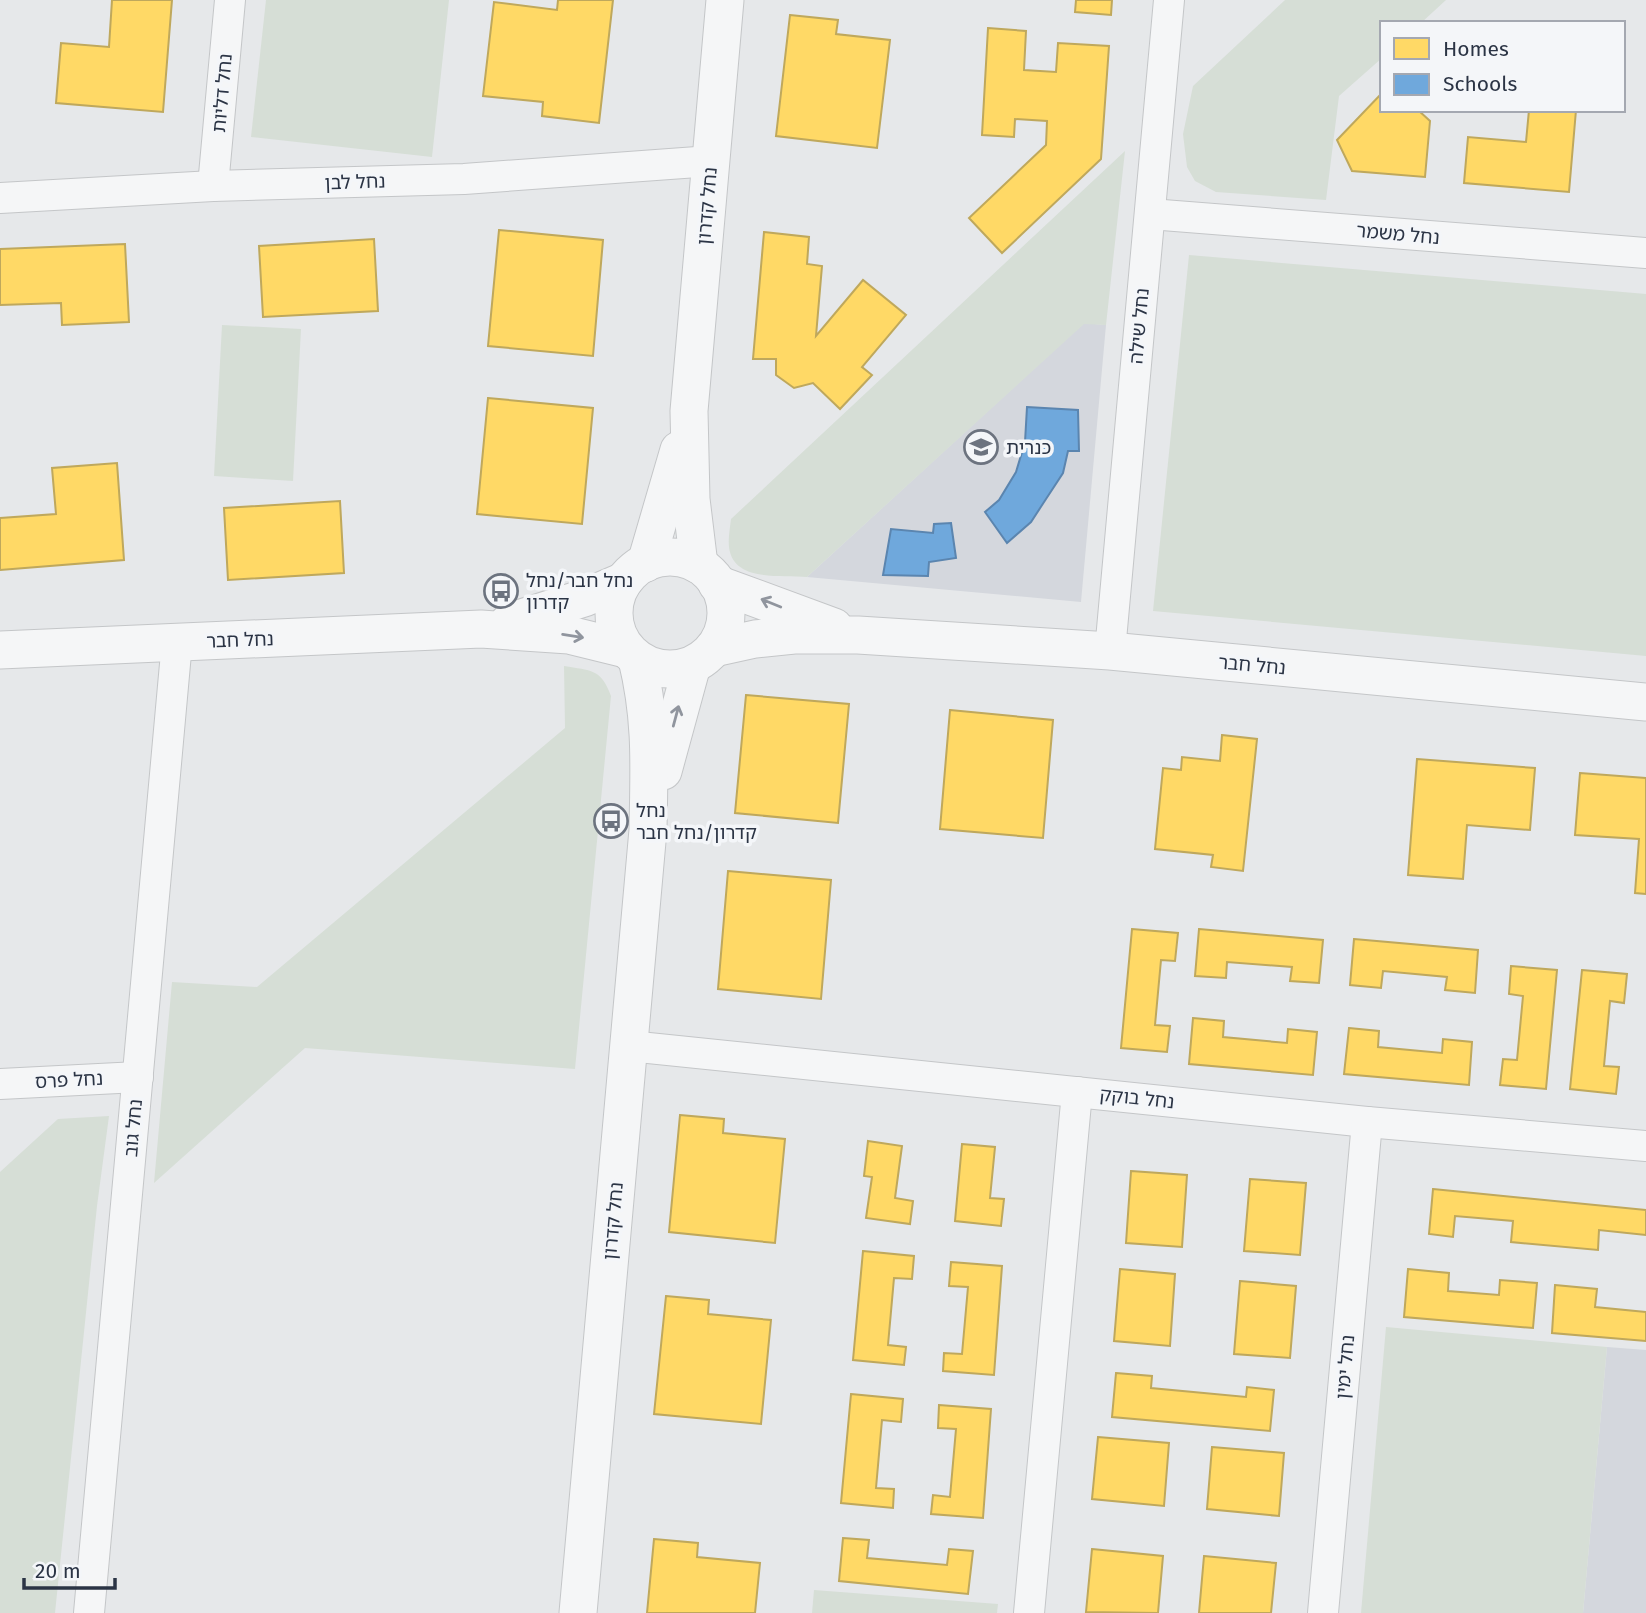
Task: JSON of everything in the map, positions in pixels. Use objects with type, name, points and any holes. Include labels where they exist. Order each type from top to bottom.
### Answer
[{"type":"street","name":"נחל דליות","points":[[213,186],[230,0]]},
{"type":"street","name":"נחל קדרון","points":[[708,574],[691,499],[689,411],[725,0]]},
{"type":"street","name":"נחל שילה","points":[[1110,651],[1169,0]]},
{"type":"street","name":"נחל לבן","points":[[0,198],[213,186],[464,179],[711,161]]},
{"type":"street","name":"נחל משמר","points":[[1150,214],[1646,253]]},
{"type":"street","name":"נחל קדרון","points":[[635,572],[689,411]]},
{"type":"street","points":[[674,557],[708,574],[723,595],[726,622],[722,636],[703,656],[678,669],[664,669],[650,666],[632,654],[619,637],[615,623],[617,594],[635,572],[659,558],[674,557]]},
{"type":"street","name":"נחל חבר","points":[[481,629],[540,614],[584,598],[635,572]]},
{"type":"street","name":"נחל חבר","points":[[708,574],[858,635]]},
{"type":"street","name":"נחל חבר","points":[[0,650],[481,629],[569,635],[632,654]]},
{"type":"street","name":"נחל חבר","points":[[703,656],[755,639],[794,635],[858,635],[1110,651],[1646,702]]},
{"type":"street","name":"נחל גוב","points":[[89,1613],[177,642]]},
{"type":"street","name":"נחל קדרון","points":[[578,1613],[648,830],[650,737],[646,694],[632,654]]},
{"type":"street","name":"נחל קדרון","points":[[648,830],[674,722],[703,656]]},
{"type":"street","name":"נחל בוקק","points":[[629,1046],[1367,1122],[1646,1146]]},
{"type":"street","name":"נחל פרס","points":[[0,1083],[138,1077]]},
{"type":"street","points":[[1029,1613],[1077,1092]]},
{"type":"street","name":"נחל ימין","points":[[1323,1613],[1367,1122]]},
{"type":"shaded area","points":[[266,0],[449,0],[432,157],[251,137]]},
{"type":"shaded area","points":[[1285,0],[1446,0],[1423,21],[1380,21],[1380,60],[1339,96],[1326,200],[1216,192],[1195,181],[1187,167],[1183,134],[1193,86]]},
{"type":"shaded area","points":[[1125,151],[1106,325],[1084,324],[807,577],[759,574],[739,566],[732,558],[729,547],[731,519]]},
{"type":"shaded area","points":[[1189,255],[1646,294],[1646,656],[1153,611]]},
{"type":"shaded area","points":[[1084,323],[1106,325],[1081,602],[807,577]]},
{"type":"shaded area","points":[[222,325],[301,329],[293,481],[214,476]]},
{"type":"shaded area","points":[[564,666],[594,672],[603,680],[611,696],[575,1069],[305,1048],[154,1183],[172,982],[257,987],[565,728]]},
{"type":"shaded area","points":[[109,1116],[97,1206],[55,1613],[0,1613],[0,1172],[58,1119]]},
{"type":"shaded area","points":[[1386,1327],[1607,1347],[1583,1613],[1361,1613]]},
{"type":"shaded area","points":[[1607,1347],[1646,1350],[1646,1613],[1583,1613]]},
{"type":"shaded area","points":[[814,1590],[998,1604],[997,1613],[812,1613]]},
{"type":"building: Homes","points":[[112,0],[172,0],[163,112],[56,103],[61,43],[109,47]]},
{"type":"building: Homes","points":[[558,0],[613,0],[599,123],[542,116],[543,102],[483,96],[494,2],[557,10]]},
{"type":"building: Homes","points":[[1076,0],[1112,0],[1111,15],[1075,12]]},
{"type":"building: Homes","points":[[790,15],[838,20],[836,34],[890,40],[877,148],[776,136]]},
{"type":"building: Homes","points":[[988,28],[1026,31],[1024,70],[1056,72],[1058,43],[1109,46],[1101,159],[1002,253],[969,218],[1046,145],[1047,121],[1015,119],[1014,137],[982,135]]},
{"type":"building: Homes","points":[[1380,95],[1380,112],[1420,112],[1430,121],[1425,177],[1352,171],[1337,140]]},
{"type":"building: Homes","points":[[1529,112],[1576,112],[1569,192],[1464,183],[1468,137],[1526,142]]},
{"type":"building: Homes","points":[[499,230],[603,240],[593,356],[488,346]]},
{"type":"building: Homes","points":[[764,232],[809,237],[807,264],[822,266],[816,336],[863,280],[906,315],[862,367],[872,375],[840,409],[813,383],[794,388],[776,375],[776,359],[753,359]]},
{"type":"building: Homes","points":[[374,239],[378,311],[263,317],[259,246]]},
{"type":"building: Homes","points":[[125,244],[129,322],[62,325],[61,303],[0,305],[0,249]]},
{"type":"building: Homes","points":[[488,398],[593,408],[582,524],[477,514]]},
{"type":"building: Homes","points":[[117,463],[124,560],[0,570],[0,518],[56,514],[52,468]]},
{"type":"building: Homes","points":[[340,501],[344,573],[228,580],[224,508]]},
{"type":"building: Homes","points":[[746,695],[849,704],[838,823],[735,813]]},
{"type":"building: Homes","points":[[950,710],[1053,720],[1043,838],[940,829]]},
{"type":"building: Homes","points":[[1222,735],[1257,739],[1243,871],[1211,867],[1213,855],[1155,849],[1163,768],[1181,770],[1182,757],[1220,761]]},
{"type":"building: Homes","points":[[1417,759],[1535,768],[1530,830],[1467,825],[1463,879],[1408,875]]},
{"type":"building: Homes","points":[[1580,773],[1646,778],[1646,894],[1635,893],[1639,839],[1575,835]]},
{"type":"building: Homes","points":[[728,871],[831,880],[821,999],[718,989]]},
{"type":"building: Homes","points":[[1132,929],[1178,933],[1175,961],[1161,960],[1155,1025],[1170,1026],[1167,1052],[1121,1048]]},
{"type":"building: Homes","points":[[1199,929],[1323,940],[1319,983],[1290,981],[1292,967],[1227,962],[1226,978],[1195,976]]},
{"type":"building: Homes","points":[[1354,939],[1478,950],[1475,993],[1445,990],[1447,977],[1383,971],[1381,988],[1350,985]]},
{"type":"building: Homes","points":[[1511,966],[1557,970],[1546,1089],[1500,1085],[1503,1059],[1517,1060],[1523,996],[1509,994]]},
{"type":"building: Homes","points":[[1582,970],[1627,974],[1624,1003],[1610,1001],[1604,1066],[1619,1067],[1616,1094],[1570,1089]]},
{"type":"building: Homes","points":[[1193,1018],[1224,1021],[1223,1037],[1287,1043],[1288,1029],[1317,1032],[1313,1075],[1189,1064]]},
{"type":"building: Homes","points":[[1349,1028],[1379,1031],[1378,1047],[1442,1053],[1443,1039],[1472,1042],[1469,1085],[1344,1074]]},
{"type":"building: Homes","points":[[680,1115],[724,1119],[723,1133],[785,1139],[775,1243],[669,1232]]},
{"type":"building: Homes","points":[[868,1141],[902,1146],[895,1198],[913,1201],[910,1224],[866,1218],[872,1177],[864,1176]]},
{"type":"building: Homes","points":[[962,1144],[995,1147],[990,1198],[1004,1199],[1001,1226],[955,1221]]},
{"type":"building: Homes","points":[[1131,1171],[1187,1175],[1182,1247],[1126,1243]]},
{"type":"building: Homes","points":[[1250,1179],[1306,1183],[1300,1255],[1244,1251]]},
{"type":"building: Homes","points":[[1433,1189],[1646,1210],[1646,1235],[1599,1230],[1598,1250],[1511,1242],[1513,1221],[1455,1216],[1453,1237],[1429,1234]]},
{"type":"building: Homes","points":[[863,1251],[914,1256],[912,1279],[894,1278],[888,1345],[906,1347],[904,1365],[853,1360]]},
{"type":"building: Homes","points":[[951,1262],[1002,1266],[994,1375],[943,1371],[944,1353],[962,1354],[968,1287],[949,1286]]},
{"type":"building: Homes","points":[[1120,1269],[1175,1274],[1170,1346],[1114,1341]]},
{"type":"building: Homes","points":[[1408,1269],[1449,1273],[1448,1291],[1499,1295],[1500,1280],[1537,1283],[1533,1328],[1404,1317]]},
{"type":"building: Homes","points":[[1240,1281],[1296,1286],[1290,1358],[1234,1354]]},
{"type":"building: Homes","points":[[1555,1285],[1597,1289],[1595,1307],[1646,1312],[1646,1341],[1552,1333]]},
{"type":"building: Homes","points":[[666,1296],[709,1300],[708,1314],[771,1320],[761,1424],[654,1414]]},
{"type":"building: Homes","points":[[1116,1373],[1152,1376],[1151,1388],[1246,1397],[1247,1387],[1274,1390],[1270,1431],[1112,1417]]},
{"type":"building: Homes","points":[[851,1394],[903,1399],[901,1422],[882,1420],[876,1488],[894,1489],[893,1508],[841,1503]]},
{"type":"building: Homes","points":[[939,1405],[991,1409],[983,1518],[931,1514],[933,1495],[950,1497],[956,1429],[938,1428]]},
{"type":"building: Homes","points":[[1098,1437],[1169,1443],[1164,1506],[1092,1499]]},
{"type":"building: Homes","points":[[1212,1447],[1284,1453],[1279,1516],[1207,1509]]},
{"type":"building: Homes","points":[[843,1538],[869,1540],[867,1558],[947,1565],[949,1549],[973,1551],[968,1594],[839,1581]]},
{"type":"building: Homes","points":[[654,1539],[698,1543],[697,1557],[760,1563],[755,1613],[647,1613]]},
{"type":"building: Homes","points":[[1092,1549],[1163,1556],[1158,1613],[1086,1612]]},
{"type":"building: Homes","points":[[1204,1556],[1276,1563],[1271,1613],[1199,1613]]},
{"type":"building: Schools","points":[[1027,407],[1078,410],[1079,451],[1068,451],[1063,473],[1031,522],[1007,543],[985,512],[999,500],[1016,472],[1025,442]]},
{"type":"building: Schools","points":[[951,523],[956,558],[929,562],[928,576],[883,575],[891,529],[933,533],[934,524]]},
{"type":"place","name":"כנרית","points":[[981,447]]},
{"type":"place","name":"נחל חבר/נחל קדרון","points":[[501,591]]},
{"type":"place","name":"נחל קדרון/נחל חבר","points":[[611,821]]}]
